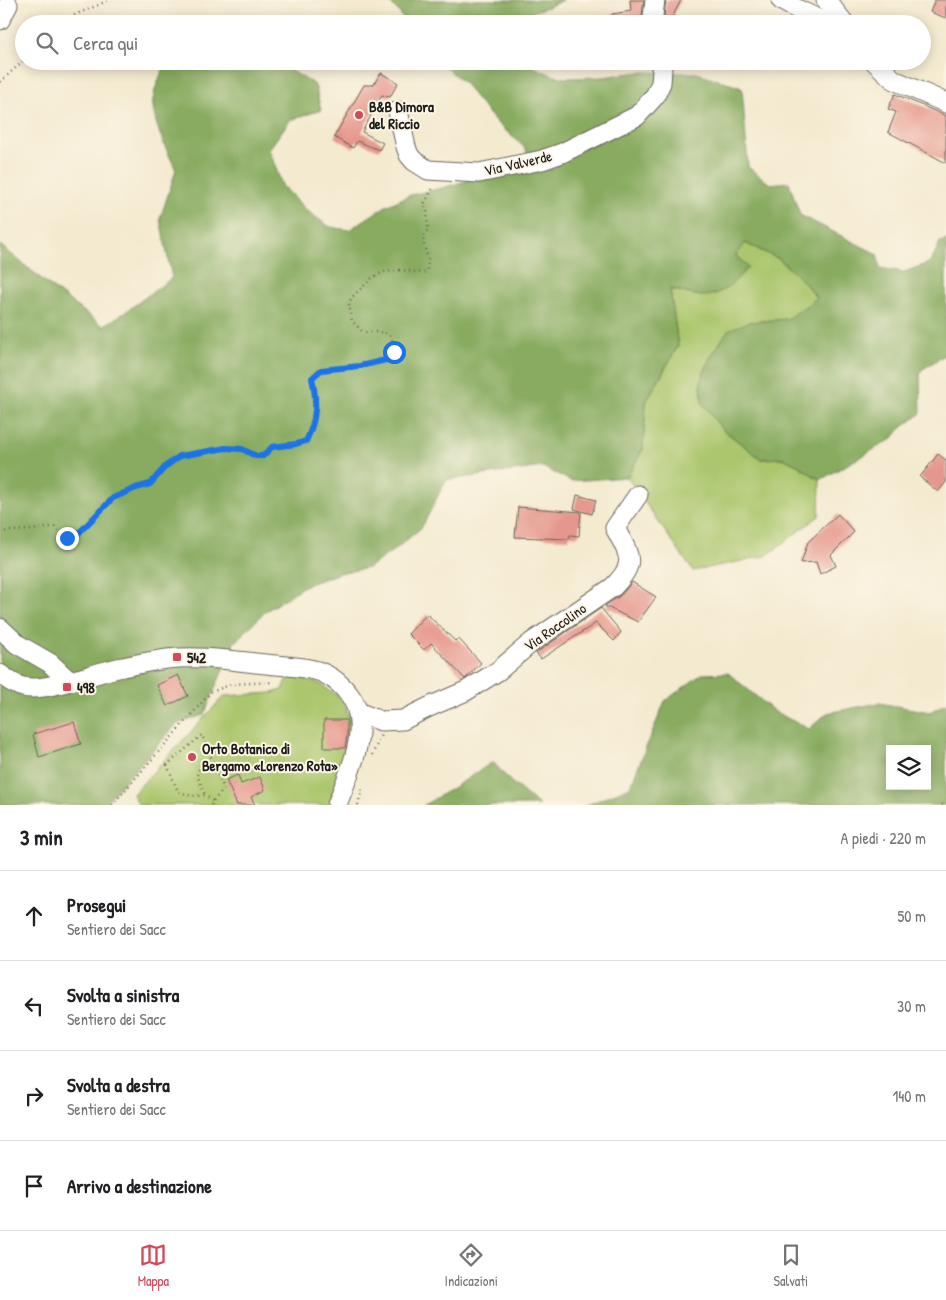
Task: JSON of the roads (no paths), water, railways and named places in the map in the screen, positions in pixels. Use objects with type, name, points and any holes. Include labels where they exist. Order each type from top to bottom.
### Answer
[{"type":"street","points":[[653,15],[655,0]]},
{"type":"street","points":[[782,0],[786,4],[811,15]]},
{"type":"street","points":[[826,0],[838,15]]},
{"type":"street","points":[[0,14],[8,5],[0,20]]},
{"type":"street","name":"Via Valverde","points":[[398,111],[406,147],[414,161],[428,170],[479,173],[542,160],[562,153],[637,116],[655,96],[661,83],[662,70]]},
{"type":"street","points":[[882,70],[894,80],[946,103]]},
{"type":"street","name":"Via Roccolino","points":[[358,712],[382,721],[403,720],[429,706],[466,692],[498,671],[532,642],[612,587],[624,576],[630,563],[628,552],[615,528],[638,496]]},
{"type":"street","points":[[0,628],[17,644],[50,663],[69,681]]},
{"type":"street","points":[[0,674],[12,683],[24,688],[42,688],[121,667],[168,659],[200,658],[319,671],[334,680],[348,693],[358,712],[360,730],[352,765],[337,805]]},
{"type":"place","name":"B&B Dimora del Riccio","points":[[359,115]]},
{"type":"place","name":"542","points":[[177,657]]},
{"type":"place","name":"498","points":[[67,687]]},
{"type":"place","name":"Orto Botanico di Bergamo «Lorenzo Rota»","points":[[192,757]]}]
